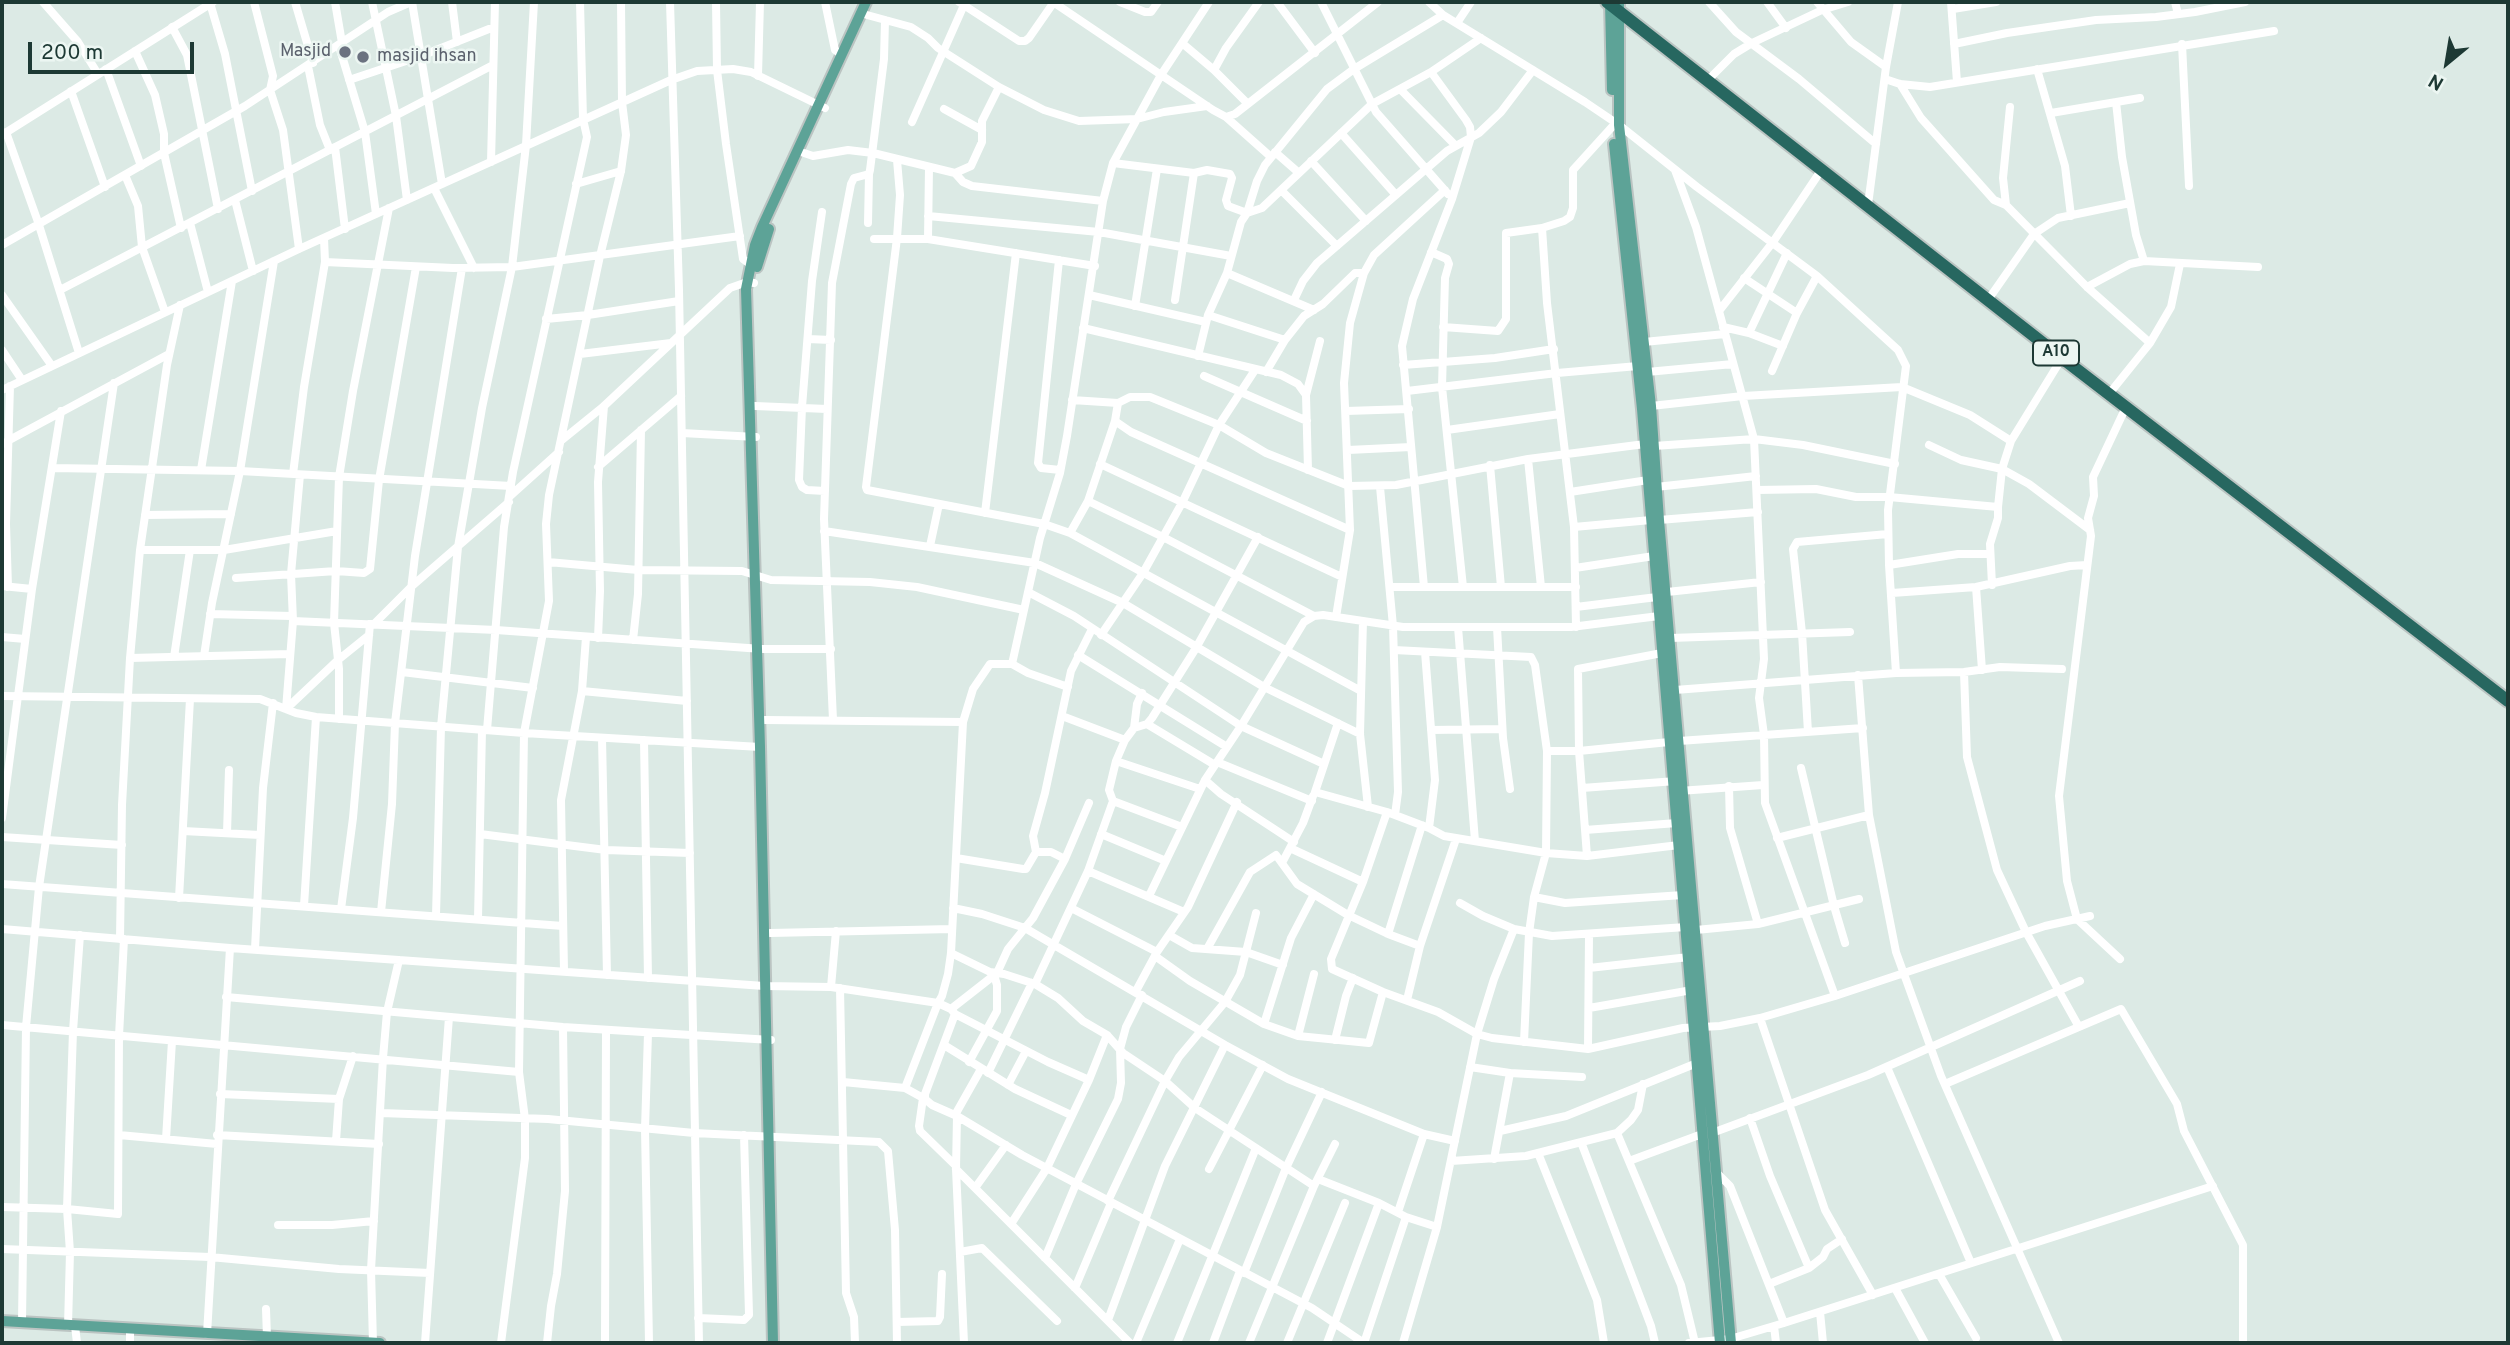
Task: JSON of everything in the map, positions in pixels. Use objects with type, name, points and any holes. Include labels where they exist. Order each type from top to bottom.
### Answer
[{"type":"highway","name":"A10","points":[[1613,4],[1707,81],[2062,358],[2508,701]]},
{"type":"main road","points":[[753,266],[804,153],[866,2]]},
{"type":"main road","points":[[779,1343],[768,1040],[754,437],[746,311],[762,227],[873,2]]},
{"type":"main road","points":[[1613,4],[1615,124],[1643,369],[1662,595],[1659,616],[1662,653],[1674,741],[1725,1342]]},
{"type":"main road","points":[[1615,124],[1644,342],[1643,369],[1651,406],[1649,445]]},
{"type":"main road","points":[[751,282],[754,437]]},
{"type":"main road","points":[[1655,520],[1654,556],[1670,638],[1675,690],[1674,741]]},
{"type":"main road","points":[[759,649],[765,720],[770,933],[767,986]]},
{"type":"main road","points":[[1678,786],[1676,823],[1683,895],[1691,928],[1689,957],[1699,1028],[1697,1063],[1715,1171],[1725,1342]]},
{"type":"main road","points":[[772,1136],[773,1343]]},
{"type":"main road","points":[[2,1321],[267,1337],[290,1341],[380,1343]]},
{"type":"street","points":[[43,2],[102,72],[141,166]]},
{"type":"street","points":[[254,2],[273,76],[270,90],[282,130],[299,250]]},
{"type":"street","points":[[295,2],[310,64],[320,125],[332,149],[345,229]]},
{"type":"street","points":[[335,2],[340,44],[365,132],[376,214]]},
{"type":"street","points":[[372,2],[396,116],[407,200]]},
{"type":"street","points":[[2,245],[38,222],[237,111],[376,20],[412,2],[428,99],[438,186],[474,268]]},
{"type":"street","points":[[452,2],[457,42]]},
{"type":"street","points":[[491,162],[495,2]]},
{"type":"street","points":[[436,916],[441,727],[449,628],[468,484],[512,267],[526,145],[534,2]]},
{"type":"street","points":[[478,919],[484,730],[509,499],[587,137],[583,119],[580,2]]},
{"type":"street","points":[[501,1343],[519,1221],[525,1158],[525,1119],[519,1072],[524,733],[549,593],[546,524],[549,495],[621,171],[626,135],[622,102],[621,2]]},
{"type":"street","points":[[670,2],[680,335],[699,1343]]},
{"type":"street","points":[[716,2],[717,70],[743,259],[753,266]]},
{"type":"street","points":[[758,76],[760,2]]},
{"type":"street","points":[[825,2],[835,50],[842,55]]},
{"type":"street","points":[[912,122],[944,52],[962,3],[1018,41],[1025,41],[1053,2],[1226,117],[1299,173]]},
{"type":"street","points":[[1120,2],[1152,12],[1158,2]]},
{"type":"street","points":[[1012,664],[1044,524],[1060,470],[1103,201],[1113,163],[1161,75],[1209,2]]},
{"type":"street","points":[[1214,70],[1226,48],[1259,2]]},
{"type":"street","points":[[1277,2],[1315,53]]},
{"type":"street","points":[[1321,2],[1376,112],[1452,199]]},
{"type":"street","points":[[1226,117],[1235,114],[1378,2]]},
{"type":"street","points":[[1429,2],[1443,15],[1615,124],[1817,276],[1898,350],[1906,366],[1889,497],[1888,534],[1896,673]]},
{"type":"street","points":[[1457,23],[1471,2]]},
{"type":"street","points":[[1709,2],[1736,32],[1876,144]]},
{"type":"street","points":[[1767,2],[1786,28]]},
{"type":"street","points":[[1817,2],[1852,42],[1886,67]]},
{"type":"street","points":[[1707,81],[1734,54],[1752,43],[1822,10],[1848,2]]},
{"type":"street","points":[[1868,205],[1886,67],[1898,2]]},
{"type":"street","points":[[1956,82],[1952,6],[1996,2]]},
{"type":"street","points":[[2175,2],[2178,14]]},
{"type":"street","points":[[1954,44],[2096,20],[2178,14],[2245,2]]},
{"type":"street","points":[[79,353],[38,222],[4,134],[211,3],[225,54],[252,191]]},
{"type":"street","points":[[867,15],[911,27],[999,87],[1044,110],[1079,121],[1137,119],[1207,106]]},
{"type":"street","points":[[1198,356],[1207,319],[1227,273],[1256,181],[1273,155],[1316,100],[1354,69],[1443,15]]},
{"type":"street","points":[[868,223],[869,174],[884,59],[885,20]]},
{"type":"street","points":[[172,27],[187,55],[218,209]]},
{"type":"street","points":[[349,80],[421,57],[494,27]]},
{"type":"street","points":[[1885,79],[1900,84],[1930,87],[2274,31]]},
{"type":"street","points":[[1113,163],[1194,173],[1207,170],[1230,174],[1232,178],[1226,200],[1228,206],[1247,213],[1262,208],[1372,104],[1431,72],[1481,38]]},
{"type":"street","points":[[1182,43],[1248,104]]},
{"type":"street","points":[[2182,44],[2189,186]]},
{"type":"street","points":[[135,51],[155,95],[164,134],[164,153],[181,228]]},
{"type":"street","points":[[60,290],[493,65]]},
{"type":"street","points":[[32,589],[5,586],[5,489],[10,438],[6,388],[180,304],[526,145],[697,71],[733,69],[751,72],[822,106]]},
{"type":"street","points":[[2037,69],[2065,166],[2071,216]]},
{"type":"street","points":[[1294,300],[1303,281],[1317,263],[1426,169],[1501,112],[1533,70]]},
{"type":"street","points":[[1424,587],[1402,346],[1413,299],[1452,199],[1471,137],[1471,127],[1431,72]]},
{"type":"street","points":[[1900,84],[1921,118],[1994,200],[2006,205],[2087,287],[2150,343]]},
{"type":"street","points":[[955,173],[971,166],[982,142],[982,121],[999,87]]},
{"type":"street","points":[[1401,89],[1456,146]]},
{"type":"street","points":[[71,91],[105,187]]},
{"type":"street","points":[[2050,113],[2140,98]]},
{"type":"street","points":[[2116,102],[2130,203],[2144,261]]},
{"type":"street","points":[[2006,205],[2003,178],[2010,107]]},
{"type":"street","points":[[944,109],[982,130]]},
{"type":"street","points":[[1443,327],[1497,331],[1506,319],[1506,233],[1542,228],[1564,222],[1570,217],[1573,208],[1573,170],[1615,124]]},
{"type":"street","points":[[1341,133],[1396,195]]},
{"type":"street","points":[[804,153],[813,156],[848,150],[873,153],[955,173],[963,182],[972,186],[1103,201]]},
{"type":"street","points":[[897,160],[900,195],[897,239],[867,491],[1044,524],[1070,533],[1362,691]]},
{"type":"street","points":[[1311,162],[1366,221]]},
{"type":"street","points":[[928,239],[929,167]]},
{"type":"street","points":[[1135,306],[1157,169]]},
{"type":"street","points":[[1719,311],[1773,242],[1822,169]]},
{"type":"street","points":[[1674,170],[1696,227],[1755,439],[1764,659],[1759,698],[1764,735],[1765,803],[1835,996]]},
{"type":"street","points":[[576,184],[621,171]]},
{"type":"street","points":[[1175,300],[1194,173]]},
{"type":"street","points":[[833,720],[824,531],[832,284],[854,178],[869,174]]},
{"type":"street","points":[[125,175],[138,206],[142,247],[165,312]]},
{"type":"street","points":[[1281,190],[1337,246]]},
{"type":"street","points":[[1336,617],[1350,530],[1344,383],[1350,323],[1364,273],[1374,255],[1445,190]]},
{"type":"street","points":[[235,200],[253,271]]},
{"type":"street","points":[[1988,300],[2034,234],[2058,218],[2130,203]]},
{"type":"street","points":[[339,719],[334,623],[339,477],[389,208]]},
{"type":"street","points":[[822,212],[807,339],[799,480],[807,490],[825,491]]},
{"type":"street","points":[[928,216],[1099,232],[1231,256]]},
{"type":"street","points":[[190,223],[208,292]]},
{"type":"street","points":[[1542,228],[1547,303],[1574,527],[1576,627]]},
{"type":"street","points":[[325,262],[416,267],[512,267],[740,236]]},
{"type":"street","points":[[286,709],[293,618],[291,574],[296,475],[304,387],[325,262],[324,238]]},
{"type":"street","points":[[874,239],[928,239],[1094,266]]},
{"type":"street","points":[[985,513],[1016,253]]},
{"type":"street","points":[[1431,253],[1447,259],[1449,264],[1445,278],[1442,387],[1463,587]]},
{"type":"street","points":[[1749,333],[1787,253]]},
{"type":"street","points":[[1059,260],[1038,463],[1041,468],[1060,470]]},
{"type":"street","points":[[204,656],[210,614],[240,471],[274,261]]},
{"type":"street","points":[[2087,287],[2130,264],[2144,261],[2258,267]]},
{"type":"street","points":[[2109,394],[2150,343],[2171,307],[2180,264]]},
{"type":"street","points":[[236,578],[336,570],[364,573],[370,569],[379,480],[416,267]]},
{"type":"street","points":[[381,912],[401,672],[426,482],[463,268]]},
{"type":"street","points":[[1227,273],[1314,310]]},
{"type":"street","points":[[1266,372],[1285,340],[1304,316],[1323,304],[1355,273],[1364,273]]},
{"type":"street","points":[[1772,371],[1797,313],[1817,276]]},
{"type":"street","points":[[1744,278],[1797,313]]},
{"type":"street","points":[[201,470],[232,281]]},
{"type":"street","points":[[562,440],[604,406],[730,288],[751,282]]},
{"type":"street","points":[[2,295],[52,366]]},
{"type":"street","points":[[1089,295],[1207,319],[1285,340]]},
{"type":"street","points":[[546,319],[679,301]]},
{"type":"street","points":[[2,1207],[118,1214],[122,805],[130,658],[140,550],[169,354],[180,304]]},
{"type":"street","points":[[1083,328],[1281,375],[1298,384],[1306,395]]},
{"type":"street","points":[[1644,342],[1724,330],[1749,333],[1783,346]]},
{"type":"street","points":[[807,339],[831,340]]},
{"type":"street","points":[[1308,470],[1306,395],[1320,341]]},
{"type":"street","points":[[580,354],[671,343]]},
{"type":"street","points":[[1403,365],[1553,349]]},
{"type":"street","points":[[2,350],[22,380]]},
{"type":"street","points":[[2,444],[169,354]]},
{"type":"street","points":[[1992,584],[1989,554],[1998,518],[2002,469],[2011,441],[2062,358]]},
{"type":"street","points":[[1407,391],[1557,373],[1733,364]]},
{"type":"street","points":[[1101,635],[1143,573],[1183,501],[1219,425],[1255,370]]},
{"type":"street","points":[[1203,376],[1307,421]]},
{"type":"street","points":[[22,1322],[26,1027],[39,887],[114,383]]},
{"type":"street","points":[[1651,406],[1743,396],[1902,387],[1970,415],[2011,441]]},
{"type":"street","points":[[598,467],[681,396]]},
{"type":"street","points":[[1072,400],[1118,404],[1130,397],[1150,397],[1219,425],[1266,453],[1349,486],[1380,487],[1565,453],[1755,439],[1803,444],[1895,464]]},
{"type":"street","points":[[1070,533],[1088,501],[1115,421],[1118,404]]},
{"type":"street","points":[[598,638],[598,467],[604,406]]},
{"type":"street","points":[[755,407],[827,409]]},
{"type":"street","points":[[2120,959],[2077,919],[2067,881],[2059,796],[2087,565],[2090,530],[2088,519],[2094,496],[2093,477],[2126,407]]},
{"type":"street","points":[[1346,411],[1409,409]]},
{"type":"street","points":[[2,818],[32,589],[61,411]]},
{"type":"street","points":[[1447,430],[1560,414]]},
{"type":"street","points":[[1115,421],[1131,432],[1350,530]]},
{"type":"street","points":[[633,640],[638,594],[641,430]]},
{"type":"street","points":[[682,433],[754,437]]},
{"type":"street","points":[[1929,446],[1961,460],[2002,469],[2029,484],[2090,530]]},
{"type":"street","points":[[1348,450],[1411,447]]},
{"type":"street","points":[[341,909],[372,624],[559,452]]},
{"type":"street","points":[[1528,459],[1541,587]]},
{"type":"street","points":[[1100,464],[1342,577]]},
{"type":"street","points":[[1490,465],[1501,587]]},
{"type":"street","points":[[52,468],[240,471],[511,486]]},
{"type":"street","points":[[1570,492],[1756,476]]},
{"type":"street","points":[[1380,487],[1393,626],[1398,792],[1331,959],[1332,968],[1383,992],[1438,1012],[1477,1034],[1588,1049],[1683,1028],[1760,1018],[1835,996],[2025,932],[2090,916]]},
{"type":"street","points":[[1757,490],[1816,489],[1856,497],[1889,497],[1998,507]]},
{"type":"street","points":[[1088,501],[1314,616],[1393,626],[1458,627],[1576,627],[1659,616]]},
{"type":"street","points":[[930,546],[939,504]]},
{"type":"street","points":[[1574,527],[1758,512]]},
{"type":"street","points":[[145,515],[231,514]]},
{"type":"street","points":[[140,550],[223,550],[337,531]]},
{"type":"street","points":[[824,531],[1035,563],[1123,603],[1264,687],[1360,734]]},
{"type":"street","points":[[1808,732],[1802,633],[1793,549],[1797,542],[1888,534]]},
{"type":"street","points":[[1134,728],[1147,724],[1160,704],[1196,648],[1258,537]]},
{"type":"street","points":[[174,657],[190,550]]},
{"type":"street","points":[[1889,565],[1958,554],[1989,554]]},
{"type":"street","points":[[1576,568],[1654,556]]},
{"type":"street","points":[[548,562],[598,568],[742,571],[771,580],[870,582],[918,587],[1024,610]]},
{"type":"street","points":[[1892,593],[1976,587],[2070,566],[2087,565]]},
{"type":"street","points":[[1576,607],[1761,582]]},
{"type":"street","points":[[1390,587],[1576,587]]},
{"type":"street","points":[[1976,587],[1982,670]]},
{"type":"street","points":[[1028,592],[1092,629],[1241,726],[1324,764]]},
{"type":"street","points":[[210,614],[495,630],[759,649],[831,649]]},
{"type":"street","points":[[1149,896],[1205,780],[1304,622],[1314,616]]},
{"type":"street","points":[[1363,621],[1360,734],[1368,807]]},
{"type":"street","points":[[1458,627],[1475,841]]},
{"type":"street","points":[[1497,627],[1503,729],[1510,789]]},
{"type":"street","points":[[956,858],[1027,869],[1036,852],[1033,836],[1068,687],[1078,655],[1092,629]]},
{"type":"street","points":[[1670,638],[1850,632]]},
{"type":"street","points":[[286,709],[369,635]]},
{"type":"street","points":[[2,637],[25,639]]},
{"type":"street","points":[[564,971],[561,800],[582,691],[586,637]]},
{"type":"street","points":[[1394,650],[1531,657],[1534,660],[1547,751],[1546,853],[1534,897],[1529,933],[1524,1042]]},
{"type":"street","points":[[1388,934],[1425,826],[1435,780],[1424,652]]},
{"type":"street","points":[[1587,856],[1579,751],[1578,669],[1662,653]]},
{"type":"street","points":[[130,658],[290,654]]},
{"type":"street","points":[[1078,655],[1227,747]]},
{"type":"street","points":[[905,1088],[942,996],[951,953],[963,722],[973,688],[990,664],[1012,664],[1028,673],[1068,687]]},
{"type":"street","points":[[1675,690],[1858,675],[1964,672],[2000,667],[2062,669]]},
{"type":"street","points":[[401,672],[533,688]]},
{"type":"street","points":[[1964,672],[1967,757],[1997,870],[2025,932],[2079,1027]]},
{"type":"street","points":[[1858,675],[1869,815],[1896,952],[1945,1084],[2059,1343]]},
{"type":"street","points":[[582,691],[687,701]]},
{"type":"street","points":[[964,1343],[956,1115],[1005,1040],[1072,908],[1113,801],[1108,790],[1116,761],[1125,740],[1134,728],[1137,704],[1142,693]]},
{"type":"street","points":[[2,696],[260,699],[316,717],[760,747]]},
{"type":"street","points":[[179,898],[190,699]]},
{"type":"street","points":[[255,949],[260,835],[273,703]]},
{"type":"street","points":[[1062,716],[1125,740]]},
{"type":"street","points":[[304,906],[316,717]]},
{"type":"street","points":[[765,720],[963,722]]},
{"type":"street","points":[[1282,863],[1313,796],[1338,723]]},
{"type":"street","points":[[1147,724],[1216,763],[1313,796],[1391,814],[1456,839],[1546,853],[1587,856],[1679,845]]},
{"type":"street","points":[[1547,751],[1579,751],[1674,741],[1863,728]]},
{"type":"street","points":[[1431,730],[1503,729]]},
{"type":"street","points":[[602,738],[607,975]]},
{"type":"street","points":[[644,740],[649,978]]},
{"type":"street","points":[[1116,761],[1200,789]]},
{"type":"street","points":[[1801,768],[1845,943]]},
{"type":"street","points":[[227,833],[229,770]]},
{"type":"street","points":[[1205,780],[1292,845],[1363,882]]},
{"type":"street","points":[[1582,788],[1763,785]]},
{"type":"street","points":[[1729,786],[1730,828],[1758,923]]},
{"type":"street","points":[[1113,801],[1182,827]]},
{"type":"street","points":[[1045,1258],[1076,1184],[1118,1099],[1121,1083],[1120,1049],[1139,993],[1156,954],[1184,912],[1237,802]]},
{"type":"street","points":[[1089,803],[1065,859],[995,974],[953,1011],[944,1045],[925,1094],[919,1126],[920,1131],[975,1188],[1130,1343]]},
{"type":"street","points":[[1777,838],[1869,815]]},
{"type":"street","points":[[1585,830],[1676,823]]},
{"type":"street","points":[[183,831],[260,835]]},
{"type":"street","points":[[480,834],[606,850],[690,853]]},
{"type":"street","points":[[1101,834],[1166,861]]},
{"type":"street","points":[[2,837],[122,845]]},
{"type":"street","points":[[1407,1000],[1420,946],[1456,839]]},
{"type":"street","points":[[1036,852],[1051,852],[1065,859]]},
{"type":"street","points":[[1207,949],[1250,872],[1276,855],[1297,884],[1348,915],[1420,946]]},
{"type":"street","points":[[1088,871],[1184,912]]},
{"type":"street","points":[[2,884],[563,926]]},
{"type":"street","points":[[1264,1024],[1291,938],[1314,894]]},
{"type":"street","points":[[1534,897],[1565,903],[1683,895]]},
{"type":"street","points":[[1460,903],[1514,929],[1552,936],[1758,923],[1805,914],[1859,899]]},
{"type":"street","points":[[953,908],[1025,928],[1288,1079],[1424,1134],[1455,1141]]},
{"type":"street","points":[[1072,908],[1156,954],[1190,981],[1225,1002],[1264,1024],[1298,1036],[1369,1043],[1383,992]]},
{"type":"street","points":[[1075,1288],[1109,1202],[1165,1082],[1179,1057],[1225,1002],[1240,975],[1256,913]]},
{"type":"street","points":[[2,929],[649,978],[835,988],[938,1003],[987,1031],[1089,1080]]},
{"type":"street","points":[[770,933],[952,929]]},
{"type":"street","points":[[1403,1343],[1437,1227],[1477,1034],[1494,978],[1514,929]]},
{"type":"street","points":[[836,931],[835,988],[843,1082],[846,1293],[854,1317],[855,1343]]},
{"type":"street","points":[[1169,935],[1192,948],[1246,952],[1283,965]]},
{"type":"street","points":[[1588,1049],[1589,935]]},
{"type":"street","points":[[77,1343],[71,1326],[67,1209],[73,1031],[80,936]]},
{"type":"street","points":[[207,1334],[230,948]]},
{"type":"street","points":[[951,953],[995,974],[1034,983],[1058,998],[1083,1021],[1107,1035],[1142,1068],[1165,1082],[1195,1108],[1286,1168],[1316,1183],[1379,1203],[1437,1227]]},
{"type":"street","points":[[1589,968],[1689,957]]},
{"type":"street","points":[[373,1343],[371,1270],[383,1058],[387,1012],[399,960]]},
{"type":"street","points":[[969,1062],[997,1011],[995,974]]},
{"type":"street","points":[[1298,1036],[1314,974]]},
{"type":"street","points":[[1335,1040],[1353,978]]},
{"type":"street","points":[[1629,1161],[1887,1067],[2080,981]]},
{"type":"street","points":[[1589,1008],[1692,990]]},
{"type":"street","points":[[226,997],[519,1024],[768,1040]]},
{"type":"street","points":[[1945,1084],[2121,1009],[2177,1104],[2184,1130],[2243,1245],[2243,1343]]},
{"type":"street","points":[[425,1343],[449,1017]]},
{"type":"street","points":[[1760,1018],[1825,1210],[1873,1295]]},
{"type":"street","points":[[2,1025],[519,1072]]},
{"type":"street","points":[[547,1343],[565,1191],[563,1027]]},
{"type":"street","points":[[605,1343],[606,1030]]},
{"type":"street","points":[[648,1033],[645,1129],[649,1343]]},
{"type":"street","points":[[1012,1224],[1046,1168],[1089,1080],[1107,1035]]},
{"type":"street","points":[[166,1139],[172,1041]]},
{"type":"street","points":[[944,1045],[984,1071],[1071,1115]]},
{"type":"street","points":[[1108,1320],[1165,1166],[1225,1045]]},
{"type":"street","points":[[1008,1084],[1027,1051]]},
{"type":"street","points":[[336,1141],[339,1099],[353,1056]]},
{"type":"street","points":[[1500,1131],[1566,1116],[1697,1063]]},
{"type":"street","points":[[1209,1168],[1263,1065]]},
{"type":"street","points":[[1470,1067],[1510,1073],[1581,1077]]},
{"type":"street","points":[[1887,1067],[1971,1263]]},
{"type":"street","points":[[1494,1159],[1510,1073]]},
{"type":"street","points":[[843,1082],[905,1088],[1046,1168],[1303,1304],[1364,1343],[1424,1134]]},
{"type":"street","points":[[1451,1161],[1538,1153],[1617,1133],[1631,1121],[1638,1110],[1643,1084]]},
{"type":"street","points":[[1213,1343],[1286,1168],[1322,1092]]},
{"type":"street","points":[[220,1094],[339,1099]]},
{"type":"street","points":[[381,1113],[564,1121],[694,1133],[879,1142],[888,1151],[895,1230],[897,1343]]},
{"type":"street","points":[[1750,1118],[1770,1177],[1809,1268]]},
{"type":"street","points":[[1617,1133],[1681,1285],[1695,1343]]},
{"type":"street","points":[[120,1135],[166,1139],[379,1144]]},
{"type":"street","points":[[698,1318],[744,1320],[749,1315],[744,1135]]},
{"type":"street","points":[[1581,1142],[1651,1326],[1655,1343]]},
{"type":"street","points":[[1250,1343],[1316,1183],[1335,1144]]},
{"type":"street","points":[[975,1188],[1006,1145]]},
{"type":"street","points":[[1177,1343],[1256,1148]]},
{"type":"street","points":[[1538,1153],[1597,1300],[1604,1343]]},
{"type":"street","points":[[1715,1171],[1730,1186],[1784,1323]]},
{"type":"street","points":[[1689,1343],[1725,1342],[2213,1185]]},
{"type":"street","points":[[1287,1343],[1345,1203]]},
{"type":"street","points":[[1327,1343],[1379,1203]]},
{"type":"street","points":[[278,1225],[332,1225],[374,1221]]},
{"type":"street","points":[[1136,1343],[1180,1239]]},
{"type":"street","points":[[1769,1284],[1809,1268],[1823,1257],[1827,1249],[1842,1239]]},
{"type":"street","points":[[960,1252],[982,1248],[1057,1321]]},
{"type":"street","points":[[2,1249],[210,1257],[339,1269],[430,1273]]},
{"type":"street","points":[[897,1322],[938,1321],[942,1274]]},
{"type":"street","points":[[1939,1274],[1976,1338]]},
{"type":"street","points":[[1895,1288],[1925,1343]]},
{"type":"street","points":[[266,1309],[267,1337]]},
{"type":"street","points":[[1820,1312],[1823,1343]]},
{"type":"street","points":[[1774,1326],[1776,1343]]},
{"type":"street","points":[[130,1329],[130,1343]]},
{"type":"place","name":"Masjid","points":[[345,52]]},
{"type":"place","name":"masjid ihsan","points":[[363,57]]}]
